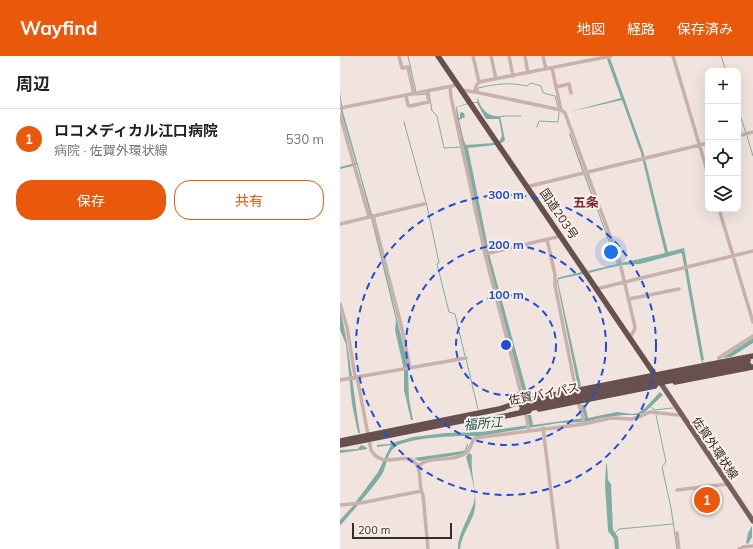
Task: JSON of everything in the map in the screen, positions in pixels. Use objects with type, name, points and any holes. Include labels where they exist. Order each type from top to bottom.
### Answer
[{"type":"highway","name":"国道203号","points":[[438,56],[662,385]]},
{"type":"highway","points":[[523,407],[576,391],[718,362],[752,362]]},
{"type":"highway","points":[[523,407],[578,402],[662,385],[752,362]]},
{"type":"highway","name":"佐賀バイパス","points":[[340,441],[369,438],[474,419],[523,407],[752,362]]},
{"type":"highway","name":"佐賀バイパス","points":[[340,446],[502,408],[523,407]]},
{"type":"main road","name":"佐賀外環状線","points":[[662,385],[753,521]]},
{"type":"street","points":[[399,56],[402,68],[408,67],[414,94]]},
{"type":"street","points":[[474,56],[479,82],[476,86],[475,92]]},
{"type":"street","points":[[491,56],[496,79]]},
{"type":"street","points":[[509,56],[513,76]]},
{"type":"street","points":[[525,56],[528,73]]},
{"type":"street","points":[[543,56],[546,69]]},
{"type":"street","points":[[479,82],[612,56]]},
{"type":"street","points":[[673,56],[705,164]]},
{"type":"street","points":[[552,68],[561,110]]},
{"type":"street","points":[[556,87],[569,84],[571,93]]},
{"type":"street","points":[[342,108],[414,94],[428,93],[457,85]]},
{"type":"street","points":[[450,87],[485,254],[529,430]]},
{"type":"street","points":[[461,90],[561,110],[565,113],[626,282],[635,327],[630,337]]},
{"type":"street","points":[[406,96],[408,106],[410,106],[429,102],[428,93]]},
{"type":"street","points":[[340,114],[371,217],[402,330],[409,368]]},
{"type":"street","points":[[741,135],[753,132]]},
{"type":"street","points":[[526,186],[705,144]]},
{"type":"street","points":[[340,224],[424,204]]},
{"type":"street","points":[[720,212],[753,322]]},
{"type":"street","points":[[485,254],[560,236]]},
{"type":"street","points":[[547,239],[576,391]]},
{"type":"street","points":[[596,289],[753,251]]},
{"type":"street","points":[[629,299],[679,289]]},
{"type":"street","points":[[340,304],[371,450],[375,457],[382,460],[388,461],[407,459],[414,462],[418,466],[421,491],[423,495],[428,549]]},
{"type":"street","points":[[718,362],[719,358],[723,355],[753,336]]},
{"type":"street","points":[[340,380],[466,358]]},
{"type":"street","points":[[578,402],[584,424]]},
{"type":"street","points":[[418,466],[422,462],[458,457],[465,454],[469,450],[471,442],[475,438],[543,428],[584,424],[611,418],[636,418],[650,412],[680,414]]},
{"type":"street","points":[[543,428],[558,549]]},
{"type":"street","points":[[677,490],[728,484]]},
{"type":"street","points":[[340,505],[361,503],[421,491]]},
{"type":"street","points":[[677,533],[679,549]]},
{"type":"street","points":[[739,549],[753,546]]},
{"type":"water","points":[[610,58],[643,151],[668,252],[684,248],[704,360],[701,360],[681,253],[640,264],[619,265],[589,273],[588,271],[665,253],[641,153],[622,100],[569,112],[621,98],[607,59]]},
{"type":"water","points":[[340,91],[343,112],[373,218],[408,365],[409,399],[413,420],[411,420],[404,390],[404,370],[395,330],[396,320],[357,165],[340,169],[340,167],[356,163],[341,112]]},
{"type":"water","points":[[478,97],[480,105],[488,114],[500,116],[505,140],[503,142],[499,142],[502,136],[499,119],[486,119],[477,103],[472,102],[477,102]]},
{"type":"water","points":[[468,103],[457,107],[459,118],[461,112],[464,113],[465,117],[459,120],[466,145],[494,143],[495,145],[468,148],[490,257],[528,396],[524,397],[487,256],[457,117],[456,107]]},
{"type":"water","points":[[570,133],[617,262],[569,134]]},
{"type":"water","points":[[582,272],[583,274],[559,279],[558,282],[581,386],[578,387],[557,282],[558,278],[560,277]]},
{"type":"water","points":[[340,309],[349,355],[360,433],[358,433],[352,404],[346,344],[340,330]]},
{"type":"water","points":[[753,338],[753,343],[731,357],[722,358]]},
{"type":"water","points":[[660,392],[663,395],[644,413],[637,415],[623,415],[585,422],[559,423],[480,436],[469,436],[467,439],[466,436],[440,437],[417,440],[399,445],[389,454],[381,476],[340,526],[340,520],[352,507],[378,472],[391,445],[377,447],[377,445],[389,444],[413,437],[446,433],[481,432],[529,425],[527,415],[531,415],[533,425],[585,418],[581,405],[585,405],[588,418],[617,412],[632,414],[638,413],[645,408]]},
{"type":"water","points":[[467,444],[467,449],[463,454],[419,461],[414,458],[463,451],[465,450]]},
{"type":"water","points":[[362,445],[367,449],[340,453],[340,450],[358,449]]},
{"type":"water","points":[[469,453],[472,455],[475,497],[466,457]]},
{"type":"water","points":[[606,463],[608,480],[611,484],[613,530],[618,537],[619,549],[615,549],[614,539],[608,531],[605,485]]},
{"type":"water","points":[[475,497],[474,513],[462,538],[460,549],[458,549],[458,544],[464,526]]},
{"type":"water","points":[[752,526],[752,537],[748,544],[746,543],[748,533]]},
{"type":"waterway","points":[[408,56],[416,92]]},
{"type":"waterway","points":[[721,56],[725,68]]},
{"type":"waterway","points":[[478,91],[478,88],[490,85],[509,84],[527,86],[531,83],[541,86],[543,93],[555,96],[558,107]]},
{"type":"waterway","points":[[429,93],[432,111],[437,116],[444,148],[460,147]]},
{"type":"waterway","points":[[416,95],[426,94]]},
{"type":"waterway","points":[[537,127],[539,121],[558,122],[559,112]]},
{"type":"waterway","points":[[500,117],[521,116]]},
{"type":"waterway","points":[[741,118],[746,133]]},
{"type":"waterway","points":[[404,122],[427,206],[439,263],[437,264],[449,312],[455,314],[465,356]]},
{"type":"waterway","points":[[747,136],[753,156]]},
{"type":"waterway","points":[[616,261],[618,265]]},
{"type":"waterway","points":[[466,359],[478,409]]},
{"type":"waterway","points":[[651,407],[654,410],[673,408]]},
{"type":"waterway","points":[[656,415],[666,462],[662,467],[671,508],[677,549]]},
{"type":"waterway","points":[[615,533],[619,529],[673,524]]},
{"type":"place","name":"ロコメディカル江口病院","points":[[707,500]]},
{"type":"district","name":"五条","points":[[586,202]]},
{"type":"water label","name":"福所江","points":[[483,423]]}]
